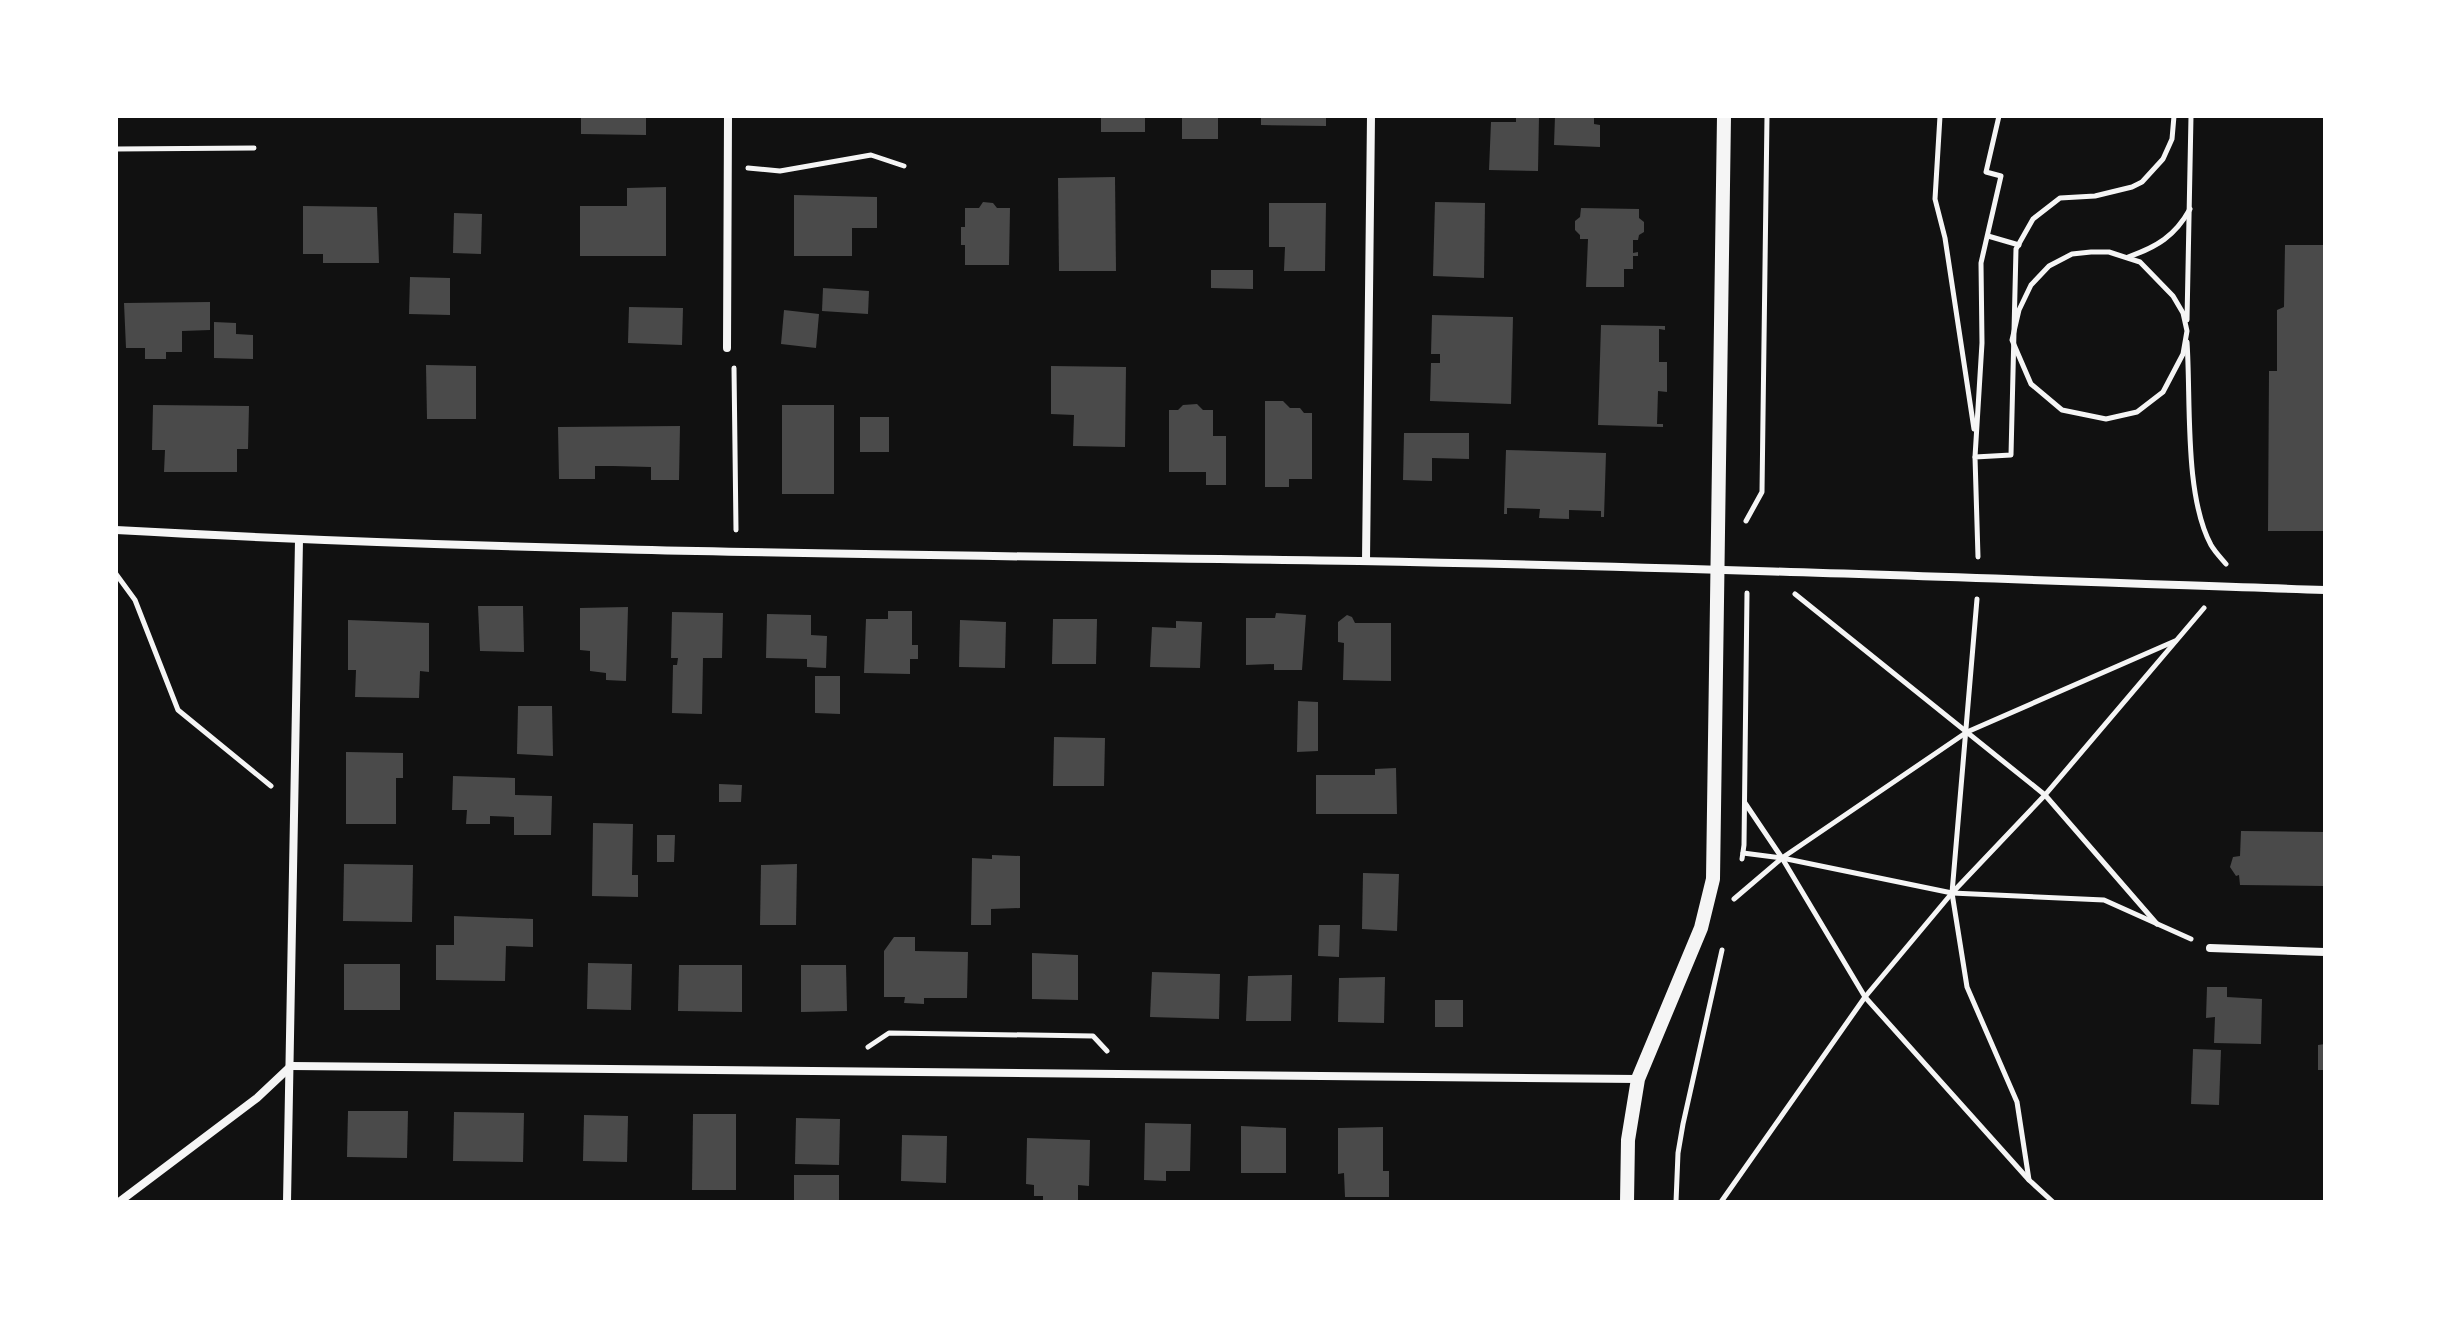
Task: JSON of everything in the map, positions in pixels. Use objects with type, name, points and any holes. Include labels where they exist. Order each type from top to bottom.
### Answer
[{"type":"street","points":[[727,348],[728,116]]},
{"type":"street","points":[[1366,561],[1371,116]]},
{"type":"street","points":[[1627,1202],[1628,1140],[1638,1079],[1701,928],[1713,879],[1724,116]]},
{"type":"street","points":[[116,530],[299,540],[736,552],[1366,561],[1979,577],[2325,590]]},
{"type":"street","points":[[287,1202],[299,540]]},
{"type":"street","points":[[2210,948],[2325,952]]},
{"type":"street","points":[[119,1202],[257,1098],[291,1066],[1638,1079]]},
{"type":"path","points":[[1746,521],[1762,492],[1767,116]]},
{"type":"path","points":[[1940,116],[1935,199],[1945,238],[1976,442]]},
{"type":"path","points":[[1999,116],[1986,172],[2001,176],[1981,263],[1982,343],[1975,457],[1979,577],[1952,893],[1967,987],[2017,1102],[2029,1180]]},
{"type":"path","points":[[1975,457],[2011,455],[2016,249],[2033,219],[2060,198],[2095,196],[2142,182],[2163,159],[2172,139],[2174,116]]},
{"type":"path","points":[[2191,116],[2187,331],[2192,473],[2197,503],[2212,546],[2244,587]]},
{"type":"path","points":[[116,149],[254,148]]},
{"type":"path","points":[[728,160],[753,170],[780,171],[871,155],[904,166]]},
{"type":"path","points":[[2127,257],[2167,240],[2182,224],[2191,207]]},
{"type":"path","points":[[1988,236],[2019,245]]},
{"type":"path","points":[[2109,252],[2127,257],[2140,262],[2161,281],[2183,313],[2187,331],[2183,354],[2163,392],[2137,412],[2106,419],[2062,410],[2031,384],[2012,340],[2019,310],[2031,285],[2049,266],[2072,254],[2109,252]]},
{"type":"path","points":[[727,348],[735,370],[736,552]]},
{"type":"path","points":[[1747,572],[1743,853],[1782,858],[1952,893],[2104,900],[2210,948]]},
{"type":"path","points":[[1768,572],[2045,795],[2157,924]]},
{"type":"path","points":[[116,574],[135,600],[178,710],[294,804]]},
{"type":"path","points":[[1721,1202],[1865,997],[1952,893],[2045,795],[2222,586]]},
{"type":"path","points":[[1730,912],[1733,900],[1782,858],[1967,732],[2176,641]]},
{"type":"path","points":[[1745,803],[1782,858],[1865,997],[2029,1180],[2053,1202]]},
{"type":"path","points":[[1676,1202],[1681,1133],[1724,939]]},
{"type":"building","points":[[581,116],[646,116],[646,135],[581,134]]},
{"type":"building","points":[[1101,116],[1145,116],[1145,132],[1101,132]]},
{"type":"building","points":[[1182,116],[1218,116],[1218,139],[1182,139]]},
{"type":"building","points":[[1261,116],[1326,116],[1326,126],[1261,125]]},
{"type":"building","points":[[1516,116],[1539,116],[1538,171],[1489,170],[1491,122],[1516,122]]},
{"type":"building","points":[[1555,116],[1594,116],[1594,124],[1600,125],[1600,147],[1554,145]]},
{"type":"building","points":[[1115,177],[1116,271],[1059,271],[1058,178]]},
{"type":"building","points":[[666,187],[666,256],[580,256],[580,206],[627,206],[627,188]]},
{"type":"building","points":[[794,195],[877,197],[877,228],[852,228],[852,256],[794,256]]},
{"type":"building","points":[[983,202],[993,203],[997,208],[1010,208],[1009,265],[965,265],[961,227],[965,227],[965,208],[979,208]]},
{"type":"building","points":[[1435,202],[1485,203],[1484,278],[1433,276]]},
{"type":"building","points":[[1269,203],[1326,203],[1325,271],[1284,271],[1285,247],[1269,247]]},
{"type":"building","points":[[303,206],[377,207],[379,263],[323,263],[323,254],[303,254]]},
{"type":"building","points":[[1581,208],[1639,209],[1644,232],[1638,240],[1633,240],[1633,253],[1638,252],[1638,256],[1633,256],[1633,269],[1624,269],[1624,287],[1586,287],[1588,239],[1580,239],[1575,230]]},
{"type":"building","points":[[454,213],[482,214],[481,254],[453,253]]},
{"type":"building","points":[[2285,245],[2325,245],[2325,531],[2268,531],[2269,371],[2277,371],[2277,310],[2284,307]]},
{"type":"building","points":[[1211,270],[1253,270],[1253,289],[1211,288]]},
{"type":"building","points":[[410,277],[450,278],[450,315],[409,314]]},
{"type":"building","points":[[823,288],[869,291],[868,314],[822,311]]},
{"type":"building","points":[[210,302],[210,330],[182,331],[182,352],[166,352],[166,359],[145,359],[145,348],[126,348],[124,303]]},
{"type":"building","points":[[629,307],[683,308],[682,345],[628,343]]},
{"type":"building","points":[[784,310],[819,314],[816,348],[781,344]]},
{"type":"building","points":[[1432,315],[1513,317],[1511,404],[1430,401],[1431,363],[1440,363],[1440,354],[1431,354]]},
{"type":"building","points":[[214,322],[236,323],[236,334],[253,335],[253,359],[214,358]]},
{"type":"building","points":[[1601,325],[1665,326],[1665,330],[1659,329],[1659,362],[1667,362],[1667,392],[1658,391],[1657,424],[1663,424],[1663,427],[1598,425]]},
{"type":"building","points":[[426,365],[476,366],[476,419],[427,419]]},
{"type":"building","points":[[1051,366],[1126,367],[1125,447],[1073,446],[1074,415],[1051,414]]},
{"type":"building","points":[[1265,401],[1283,401],[1290,408],[1312,413],[1312,479],[1289,479],[1289,487],[1265,487]]},
{"type":"building","points":[[1197,404],[1203,410],[1213,410],[1213,436],[1226,436],[1226,485],[1206,485],[1206,472],[1169,472],[1169,410]]},
{"type":"building","points":[[153,405],[249,406],[248,449],[237,449],[237,472],[164,472],[165,450],[152,450]]},
{"type":"building","points":[[782,405],[834,405],[834,494],[782,494]]},
{"type":"building","points":[[860,417],[889,417],[889,452],[860,452]]},
{"type":"building","points":[[680,426],[679,480],[651,480],[651,467],[613,466],[595,466],[595,479],[559,479],[558,427]]},
{"type":"building","points":[[1404,433],[1469,433],[1469,459],[1432,458],[1432,481],[1403,480]]},
{"type":"building","points":[[1506,450],[1606,453],[1604,517],[1601,517],[1601,511],[1569,510],[1569,519],[1539,518],[1540,509],[1507,508],[1507,514],[1504,514]]},
{"type":"building","points":[[478,606],[523,606],[524,652],[480,651]]},
{"type":"building","points":[[628,607],[626,681],[606,680],[606,673],[590,671],[590,651],[580,650],[580,608]]},
{"type":"building","points":[[888,611],[912,611],[912,645],[918,645],[918,659],[910,659],[910,674],[864,673],[866,619],[888,619]]},
{"type":"building","points":[[672,612],[723,613],[722,658],[703,658],[702,714],[672,713],[673,665],[677,665],[678,658],[671,658]]},
{"type":"building","points":[[1276,613],[1306,615],[1302,670],[1274,670],[1274,664],[1246,665],[1246,618],[1275,618]]},
{"type":"building","points":[[767,614],[811,615],[811,635],[827,636],[826,668],[807,667],[807,659],[766,658]]},
{"type":"building","points":[[1347,615],[1355,623],[1391,623],[1391,681],[1343,680],[1344,643],[1338,642],[1338,622]]},
{"type":"building","points":[[1053,619],[1097,619],[1096,664],[1052,664]]},
{"type":"building","points":[[348,620],[429,623],[429,672],[420,671],[419,698],[355,697],[356,670],[348,670]]},
{"type":"building","points":[[960,620],[1006,622],[1005,668],[959,667]]},
{"type":"building","points":[[1176,621],[1202,622],[1200,668],[1150,667],[1152,627],[1176,628]]},
{"type":"building","points":[[815,676],[840,676],[840,714],[815,713]]},
{"type":"building","points":[[1298,701],[1318,702],[1318,751],[1297,752]]},
{"type":"building","points":[[518,706],[552,706],[553,756],[517,754]]},
{"type":"building","points":[[1054,737],[1105,738],[1104,786],[1053,786]]},
{"type":"building","points":[[346,752],[403,753],[403,778],[396,778],[396,824],[346,824]]},
{"type":"building","points":[[1396,768],[1397,814],[1316,814],[1316,775],[1375,775],[1375,769]]},
{"type":"building","points":[[453,776],[515,778],[515,795],[552,796],[551,835],[514,835],[514,817],[490,816],[490,824],[466,824],[467,810],[452,810]]},
{"type":"building","points":[[719,784],[742,785],[741,802],[719,802]]},
{"type":"building","points":[[593,823],[633,824],[632,875],[638,875],[638,897],[592,896]]},
{"type":"building","points":[[2241,831],[2325,832],[2325,886],[2240,885],[2239,875],[2236,876],[2230,867],[2233,857],[2240,856]]},
{"type":"building","points":[[657,835],[675,835],[674,862],[657,862]]},
{"type":"building","points":[[992,855],[1020,856],[1020,908],[991,909],[991,925],[971,925],[972,858],[992,859]]},
{"type":"building","points":[[344,864],[413,865],[412,922],[343,921]]},
{"type":"building","points":[[797,864],[796,925],[760,925],[761,865]]},
{"type":"building","points":[[1363,873],[1399,874],[1397,931],[1362,929]]},
{"type":"building","points":[[454,916],[533,919],[533,947],[506,946],[505,981],[436,980],[436,945],[454,945]]},
{"type":"building","points":[[1319,925],[1340,925],[1339,957],[1318,956]]},
{"type":"building","points":[[894,937],[915,937],[915,951],[968,952],[967,998],[924,998],[924,1004],[904,1003],[905,997],[884,997],[884,951]]},
{"type":"building","points":[[1032,953],[1078,955],[1078,1000],[1032,999]]},
{"type":"building","points":[[588,963],[632,964],[631,1010],[587,1009]]},
{"type":"building","points":[[344,964],[400,964],[400,1010],[344,1010]]},
{"type":"building","points":[[679,965],[742,965],[742,1012],[678,1011]]},
{"type":"building","points":[[801,965],[846,965],[847,1011],[801,1012]]},
{"type":"building","points":[[1152,972],[1220,974],[1219,1019],[1150,1017]]},
{"type":"building","points":[[1292,975],[1291,1021],[1246,1021],[1248,976]]},
{"type":"building","points":[[1385,977],[1384,1023],[1338,1022],[1339,978]]},
{"type":"building","points":[[2207,987],[2227,987],[2227,997],[2262,999],[2261,1044],[2214,1043],[2215,1017],[2206,1018]]},
{"type":"building","points":[[1435,1000],[1463,1000],[1463,1027],[1435,1027]]},
{"type":"building","points":[[2325,1044],[2325,1070],[2318,1070],[2318,1045]]},
{"type":"building","points":[[2193,1049],[2221,1050],[2219,1105],[2191,1104]]},
{"type":"building","points":[[348,1111],[408,1111],[407,1158],[347,1157]]},
{"type":"building","points":[[454,1112],[524,1113],[523,1162],[453,1161]]},
{"type":"building","points":[[693,1114],[736,1114],[736,1190],[692,1190]]},
{"type":"building","points":[[584,1115],[628,1116],[627,1162],[583,1161]]},
{"type":"building","points":[[796,1118],[840,1119],[839,1165],[795,1164]]},
{"type":"building","points":[[1145,1123],[1191,1124],[1190,1171],[1166,1171],[1166,1181],[1144,1180]]},
{"type":"building","points":[[1241,1126],[1286,1128],[1286,1173],[1241,1173]]},
{"type":"building","points":[[1383,1127],[1383,1171],[1389,1171],[1389,1197],[1345,1197],[1344,1173],[1338,1174],[1338,1128]]},
{"type":"building","points":[[902,1135],[947,1136],[946,1183],[901,1181]]},
{"type":"building","points":[[1027,1138],[1090,1140],[1089,1186],[1078,1185],[1078,1202],[1043,1202],[1043,1196],[1034,1196],[1034,1185],[1026,1184]]},
{"type":"building","points":[[794,1175],[839,1175],[839,1202],[794,1202]]}]
